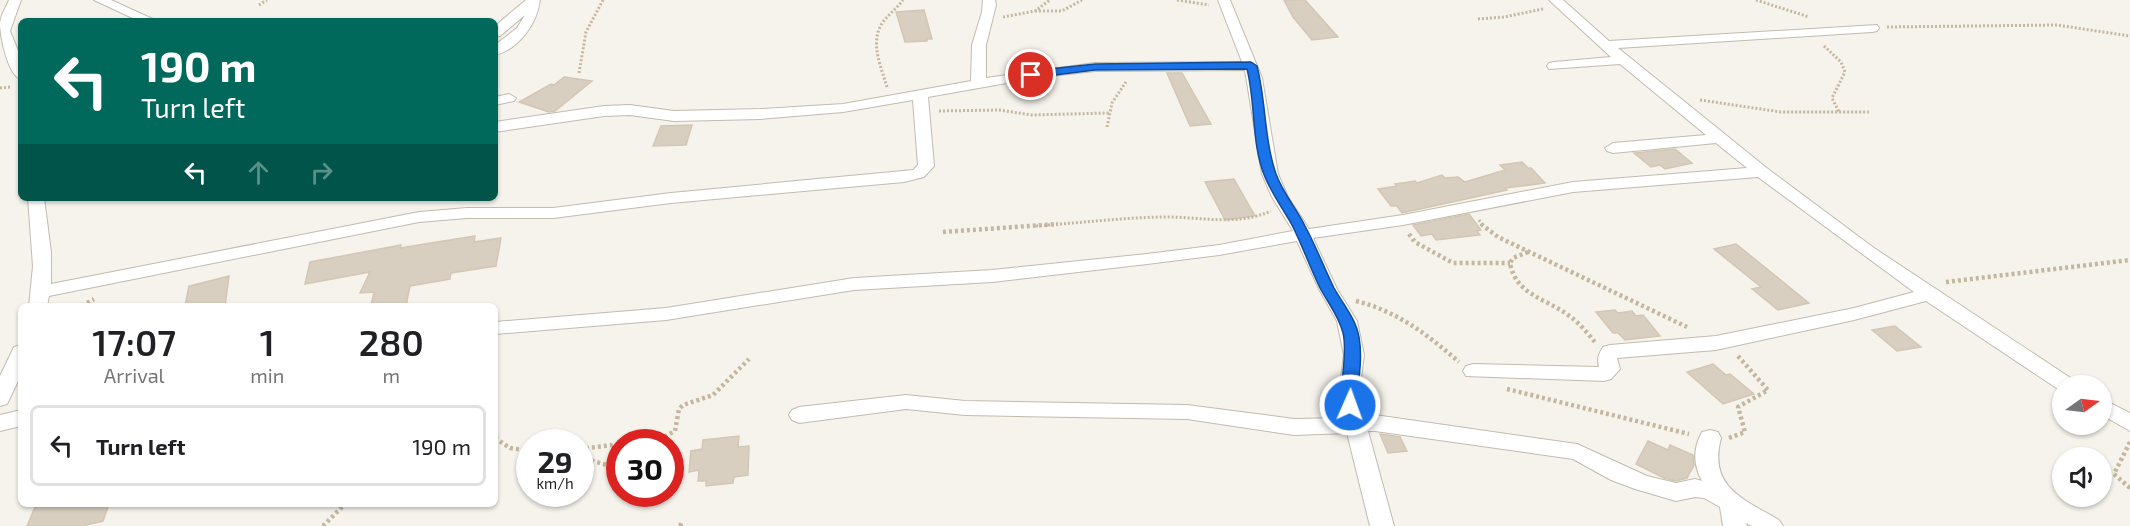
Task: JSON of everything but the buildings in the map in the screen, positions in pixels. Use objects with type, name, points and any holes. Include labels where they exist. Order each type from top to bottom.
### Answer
[{"type":"street","points":[[15,0],[3,31],[18,68]]},
{"type":"street","points":[[100,0],[143,18]]},
{"type":"street","points":[[498,30],[534,0]]},
{"type":"street","points":[[498,49],[527,26],[532,16],[534,0]]},
{"type":"street","points":[[979,84],[978,57],[982,33],[988,19],[989,0]]},
{"type":"street","points":[[1556,1],[1605,45],[1719,138],[1868,252],[2052,375]]},
{"type":"street","points":[[1226,3],[1251,66],[1258,91],[1264,126],[1264,150],[1270,174],[1303,235],[1328,289],[1347,321],[1354,355],[1349,393],[1354,424],[1374,488],[1382,526]]},
{"type":"street","points":[[1605,45],[1872,28]]},
{"type":"street","points":[[1554,66],[1623,60]]},
{"type":"street","points":[[498,127],[604,111],[630,110],[674,116],[760,114],[843,108],[891,100],[921,103],[979,84],[1063,69],[1251,66]]},
{"type":"street","points":[[36,201],[43,261],[40,299],[419,218],[476,213],[553,213],[671,198],[918,174],[926,166],[921,103]]},
{"type":"street","points":[[1613,148],[1719,138]]},
{"type":"street","points":[[498,328],[666,314],[854,284],[992,276],[1147,259],[1219,250],[1403,220],[1573,187],[1762,172]]},
{"type":"street","points":[[1473,371],[1604,374],[1610,369],[1606,359],[1610,352],[1660,350],[1724,342],[1854,314],[1923,289]]},
{"type":"street","points":[[0,399],[18,359]]},
{"type":"street","points":[[799,415],[906,402],[965,408],[1187,412],[1294,427],[1319,428],[1375,423],[1558,447],[1577,452],[1618,474],[1643,483],[1676,492],[1701,488],[1727,499],[1771,526]]},
{"type":"street","points":[[2112,412],[2130,423]]},
{"type":"street","points":[[0,423],[18,419]]},
{"type":"street","points":[[1710,438],[1705,457],[1706,468],[1727,499],[1733,511],[1735,526]]},
{"type":"path","points":[[259,5],[267,0]]},
{"type":"path","points":[[579,73],[586,32],[603,0]]},
{"type":"path","points":[[891,100],[876,43],[882,23],[903,0]]},
{"type":"path","points":[[1035,11],[1050,0]]},
{"type":"path","points":[[988,19],[1035,11],[1062,11],[1082,0]]},
{"type":"path","points":[[1177,0],[1186,3],[1226,3]]},
{"type":"path","points":[[1756,0],[1849,29]]},
{"type":"path","points":[[1478,19],[1534,12],[1556,1]]},
{"type":"path","points":[[1872,28],[2032,25],[2130,36]]},
{"type":"path","points":[[1807,33],[1841,62],[1845,72],[1832,98],[1839,112]]},
{"type":"path","points":[[1107,127],[1115,97],[1140,66]]},
{"type":"path","points":[[1696,99],[1781,112],[1871,112]]},
{"type":"path","points":[[921,103],[1032,115],[1109,113]]},
{"type":"path","points":[[943,232],[1060,222],[1162,217],[1247,220],[1262,216],[1285,203]]},
{"type":"path","points":[[1474,206],[1482,225],[1489,231],[1650,310],[1724,342]]},
{"type":"path","points":[[1403,220],[1415,242],[1453,263],[1510,262]]},
{"type":"path","points":[[1529,252],[1513,258],[1510,262],[1510,269],[1522,290],[1565,312],[1609,356]]},
{"type":"path","points":[[1923,289],[2130,260]]},
{"type":"path","points":[[675,429],[679,409],[692,401],[718,392],[749,359]]},
{"type":"path","points":[[498,440],[510,448],[516,449]]},
{"type":"path","points":[[2130,442],[2114,474],[2130,488]]},
{"type":"path","points":[[323,526],[342,507]]},
{"type":"route","points":[[1031,75],[1063,69],[1095,67],[1251,66],[1258,91],[1263,120],[1264,150],[1270,174],[1280,197],[1298,224],[1328,289],[1347,321],[1354,355],[1349,393],[1350,405]]}]
